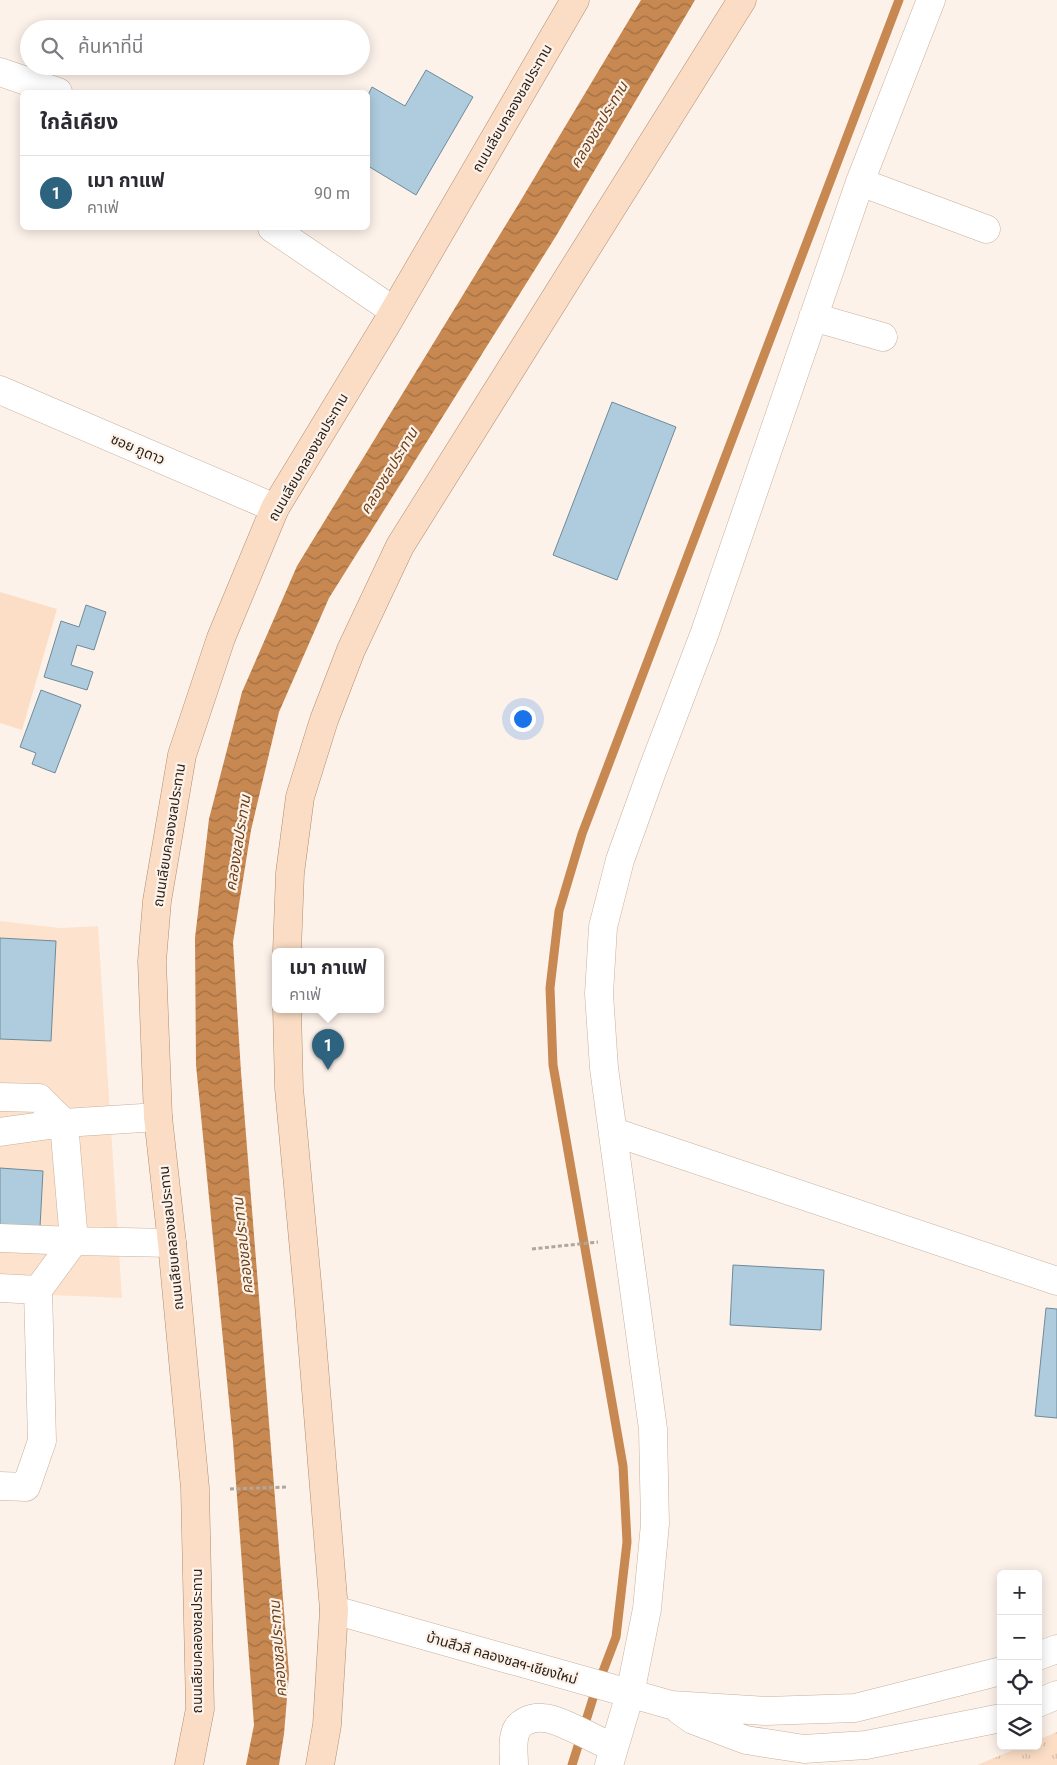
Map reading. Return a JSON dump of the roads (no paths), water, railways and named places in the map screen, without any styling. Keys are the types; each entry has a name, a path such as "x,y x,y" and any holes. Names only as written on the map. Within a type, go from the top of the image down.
{"main road":[{"name":"ถนนเลียบคลองชลประทาน","path":"189,1765 200,1709 195,1488 158,1118 152,961 157,901 182,755 221,638 275,508 394,311 576,0"},
{"path":"287,948 290,873 300,797 324,720 351,650 400,546 742,0"},
{"path":"286,1013 289,1088 334,1610 327,1725 320,1765"}],"street":[{"path":"514,1765 515,1733 523,1722 533,1718 544,1718 602,1751 630,1694 647,1609 655,1524 653,1429 604,1068 598,994 603,927 620,860 704,635 860,182 931,0"},
{"path":"0,72 52,90"},
{"path":"860,182 986,229"},
{"path":"275,230 394,311"},
{"path":"813,316 883,336"},
{"name":"ซอย ภูดาว","path":"0,390 275,508"},
{"path":"0,1097 39,1098 64,1123 74,1241 38,1290 42,1440 26,1487 0,1486"},
{"path":"0,1132 64,1123 158,1118"},
{"path":"614,1132 1057,1281"},
{"path":"0,1238 172,1243"},
{"path":"0,1288 38,1290"},
{"name":"บ้านสีวลี คลองชลฯ-เชียงใหม่","path":"334,1610 671,1706 766,1710 855,1708 997,1671"},
{"path":"1042,1655 1057,1649"},
{"path":"1042,1701 1057,1695"},
{"name":"บ้านสีวลี คลองชลฯ-เชียงใหม่","path":"671,1706 693,1720 746,1740 804,1749 866,1745 997,1719"}],"water":[{"name":"คลองชลประทาน","path":"641,0 695,0 556,236 329,598 279,712 251,830 233,942 241,1072 289,1674 284,1734 279,1765 246,1765 254,1725 233,1442 196,1065 195,938 209,819 242,692 297,566"}],"waterway":[{"path":"572,1765 594,1695 616,1637 627,1542 623,1466 553,1065 550,988 559,911 582,834 899,0"}],"place":[{"name":"เมา กาแฟ","path":"328,1070"}]}
